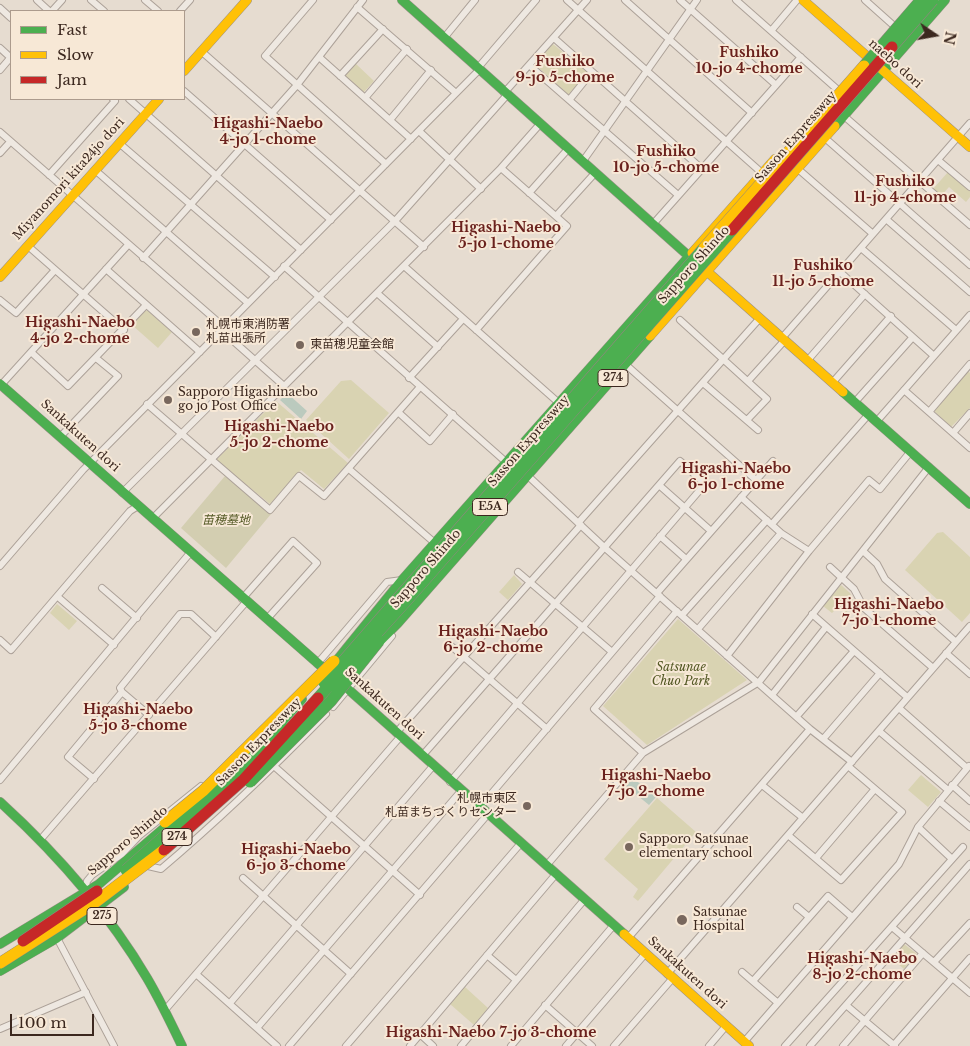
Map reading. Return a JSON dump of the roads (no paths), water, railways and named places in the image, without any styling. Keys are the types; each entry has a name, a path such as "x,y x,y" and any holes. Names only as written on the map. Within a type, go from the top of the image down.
{"main road":[{"path":"185,70 247,0"},
{"path":"402,0 478,70 654,222 707,272 970,504"},
{"name":"naebo dori","path":"803,0 970,147"},
{"name":"Sapporo Shindo","path":"0,944 85,894 118,868 261,744 327,672 402,580 560,404 688,255 838,90 915,0"},
{"name":"Sasson Expressway","path":"0,954 93,895 169,834 244,766 407,600 921,0"},
{"name":"Sasson Expressway","path":"0,963 66,924 217,805 334,683 933,0"},
{"name":"Sapporo Shindo","path":"0,972 57,938 97,909 148,866 398,623 407,600 526,475 798,169 945,0"},
{"name":"Miyanomori kita24jo dori","path":"0,277 158,100"},
{"name":"Sankakuten dori","path":"0,384 190,553 349,690 746,1044"},
{"path":"118,868 135,846 204,791 407,600"},
{"path":"163,851 177,846 270,764 331,701 366,660 407,600"},
{"name":"275","path":"0,802 41,839 142,969 182,1046"}],"street":[{"path":"37,0 50,10"},
{"path":"52,10 62,0"},
{"path":"91,0 103,10"},
{"path":"145,0 157,10"},
{"path":"181,10 190,0"},
{"path":"313,0 266,56 386,164"},
{"path":"143,258 297,85 363,0"},
{"path":"0,566 89,463 456,93 478,70 536,0"},
{"path":"567,0 762,173"},
{"path":"122,493 395,221 450,161 587,0"},
{"path":"625,0 752,113"},
{"path":"680,0 776,85"},
{"path":"583,162 697,0"},
{"path":"736,0 838,90"},
{"path":"771,31 797,0"},
{"path":"866,0 893,25"},
{"path":"444,38 472,1"},
{"path":"357,6 456,93"},
{"path":"0,8 10,17"},
{"path":"340,76 383,29"},
{"path":"554,38 591,73 702,169"},
{"path":"0,48 10,57"},
{"path":"365,98 406,49"},
{"path":"201,51 424,247"},
{"path":"319,57 411,139"},
{"path":"654,222 801,57"},
{"path":"0,70 10,59"},
{"path":"530,65 678,196"},
{"path":"390,120 431,70"},
{"path":"570,99 591,73"},
{"path":"185,92 331,220"},
{"path":"49,175 115,100"},
{"path":"129,100 301,250"},
{"path":"844,116 970,225"},
{"path":"748,381 970,123"},
{"path":"152,519 481,189 540,124"},
{"path":"418,131 481,189"},
{"path":"0,132 284,386"},
{"path":"825,138 970,265"},
{"path":"0,153 10,142"},
{"path":"119,143 275,277"},
{"path":"529,193 568,149"},
{"path":"938,160 970,187"},
{"path":"476,330 567,226 501,168"},
{"path":"798,169 873,234"},
{"path":"95,170 248,303"},
{"path":"556,216 595,173"},
{"path":"886,219 970,292"},
{"path":"0,384 128,245"},
{"path":"28,246 124,330"},
{"path":"861,248 956,330"},
{"path":"284,266 506,462"},
{"path":"404,266 560,404"},
{"path":"106,269 200,352"},
{"path":"0,300 16,313 55,270"},
{"path":"840,272 934,356"},
{"path":"377,293 438,347"},
{"path":"808,360 865,294"},
{"path":"31,352 68,386 146,305"},
{"path":"643,753 594,709 680,613 873,418 904,390 970,314"},
{"path":"833,382 890,316"},
{"path":"164,1010 331,817 463,657 760,318"},
{"path":"409,378 463,319"},
{"path":"680,320 767,399 747,420"},
{"path":"854,402 912,338"},
{"path":"60,437 118,376 96,358"},
{"path":"625,364 756,480"},
{"path":"929,412 970,364"},
{"path":"703,383 758,430"},
{"path":"147,404 270,510 299,476 324,496 420,387"},
{"path":"904,390 970,448"},
{"path":"398,412 430,441 453,414"},
{"path":"953,433 970,413"},
{"path":"728,656 809,551 869,480 880,489 911,451"},
{"path":"422,756 680,461 705,484 450,782"},
{"path":"289,1046 420,895 547,729 612,652 686,559 773,461"},
{"path":"546,866 643,753 759,682 929,467"},
{"path":"348,469 436,544"},
{"path":"526,475 604,547 810,729 824,738 874,790 902,812 841,880 788,835"},
{"path":"659,485 711,532"},
{"path":"741,498 781,533 809,551"},
{"path":"0,640 11,650 130,511 138,506"},
{"path":"698,629 781,533"},
{"path":"660,536 686,559"},
{"path":"41,839 216,637 293,541 317,563 266,619"},
{"path":"862,551 877,564 884,579 956,642"},
{"path":"0,780 190,553"},
{"path":"830,567 854,589 864,608 933,668"},
{"path":"518,572 612,652"},
{"path":"317,664 387,582 402,580"},
{"path":"102,588 137,618"},
{"path":"58,597 114,644"},
{"path":"148,866 161,869 275,767 349,690 407,600"},
{"path":"149,715 122,692 120,688 180,614 191,614 216,637"},
{"path":"812,614 907,698"},
{"path":"614,1046 788,835 970,626"},
{"path":"772,695 826,627"},
{"path":"450,646 547,729"},
{"path":"797,716 854,651"},
{"path":"946,653 970,674"},
{"path":"824,738 880,673"},
{"path":"94,779 68,757 122,692"},
{"path":"746,1044 778,1003 899,864 918,828 969,767 899,708"},
{"path":"85,894 87,881 92,875 122,854 139,836 202,785 257,730 264,726 282,722"},
{"path":"628,938 810,729"},
{"path":"879,731 950,788 970,801"},
{"path":"230,1003 433,766"},
{"path":"275,767 420,895"},
{"path":"762,785 803,818"},
{"path":"816,858 874,790"},
{"path":"257,1028 461,791"},
{"path":"939,801 970,828"},
{"path":"918,828 952,859"},
{"path":"346,1046 521,843"},
{"path":"785,1046 888,928 892,927 963,847"},
{"path":"810,1046 970,864"},
{"path":"410,1046 556,874"},
{"path":"243,878 351,974"},
{"path":"753,981 828,896 852,917"},
{"path":"461,1046 584,900"},
{"path":"797,907 809,917"},
{"path":"934,962 970,923"},
{"path":"510,1046 613,926"},
{"path":"892,927 970,993"},
{"path":"57,938 114,1046"},
{"path":"843,1046 923,953"},
{"path":"566,1046 645,954"},
{"path":"487,955 516,980"},
{"path":"846,1005 894,1046 970,958"},
{"path":"742,972 778,1003"},
{"path":"196,974 278,1046"},
{"path":"0,1029 86,992"},
{"path":"545,1005 592,1046"},
{"path":"709,1046 726,1026"},
{"path":"420,1034 434,1046"}],"place":[{"name":"札幌市東消防署 札苗出張所","path":"196,332"},
{"name":"東苗穂児童会館","path":"300,345"},
{"name":"Sapporo Higashinaebo go jo Post Office","path":"168,400"},
{"name":"札幌市東区 札苗まちづくりセンター","path":"527,806"},
{"name":"Sapporo Satsunae elementary school","path":"629,847"},
{"name":"Satsunae Hospital","path":"682,920"}],"district":[{"name":"Fushiko 10-jo 4-chome","path":"749,62"},
{"name":"Fushiko 9-jo 5-chome","path":"565,70"},
{"name":"Higashi-Naebo 4-jo 1-chome","path":"268,132"},
{"name":"Fushiko 10-jo 5-chome","path":"666,160"},
{"name":"Fushiko 11-jo 4-chome","path":"905,190"},
{"name":"Higashi-Naebo 5-jo 1-chome","path":"506,236"},
{"name":"Fushiko 11-jo 5-chome","path":"823,274"},
{"name":"Higashi-Naebo 4-jo 2-chome","path":"80,332"},
{"name":"Higashi-Naebo 5-jo 2-chome","path":"279,436"},
{"name":"Higashi-Naebo 6-jo 1-chome","path":"736,478"},
{"name":"Higashi-Naebo 7-jo 1-chome","path":"889,614"},
{"name":"Higashi-Naebo 6-jo 2-chome","path":"493,640"},
{"name":"Higashi-Naebo 5-jo 3-chome","path":"138,718"},
{"name":"Higashi-Naebo 7-jo 2-chome","path":"656,784"},
{"name":"Higashi-Naebo 6-jo 3-chome","path":"296,858"},
{"name":"Higashi-Naebo 8-jo 2-chome","path":"862,968"},
{"name":"Higashi-Naebo 7-jo 3-chome","path":"491,1033"}],"park label":[{"name":"苗穂墓地","path":"226,521"},
{"name":"Satsunae Chuo Park","path":"681,675"}]}
